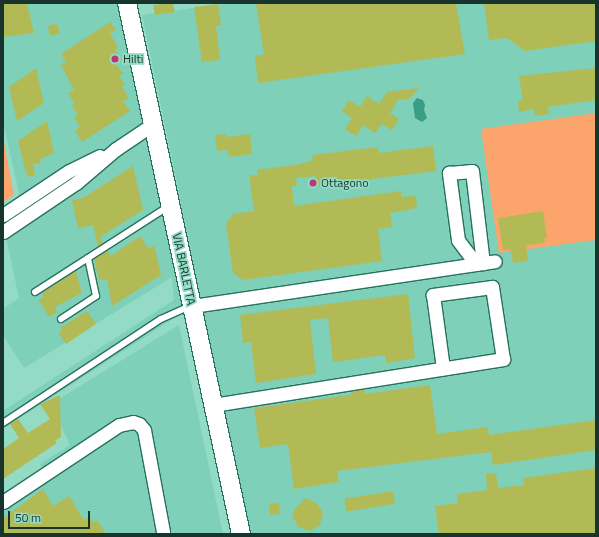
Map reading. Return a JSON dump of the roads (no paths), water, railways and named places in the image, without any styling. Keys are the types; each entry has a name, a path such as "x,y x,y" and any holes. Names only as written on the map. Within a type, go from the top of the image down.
{"main road":[{"name":"VIA BARLETTA","path":"127,3 241,534"}],"street":[{"path":"3,232 76,183 116,149 153,124"},
{"path":"3,215 69,171 116,149"},
{"path":"472,171 485,263 458,240 449,173 472,171"},
{"path":"192,306 485,263"},
{"path":"213,405 503,359 492,287 433,295 443,368"},
{"path":"3,502 119,425 133,422 139,424 144,430 163,532"}],"lane":[{"path":"35,292 170,205"},
{"path":"61,319 96,296 88,258"},
{"path":"3,422 161,319 192,306"}],"place":[{"name":"Hilti","path":"115,59"},
{"name":"Ottagono","path":"313,183"}]}
